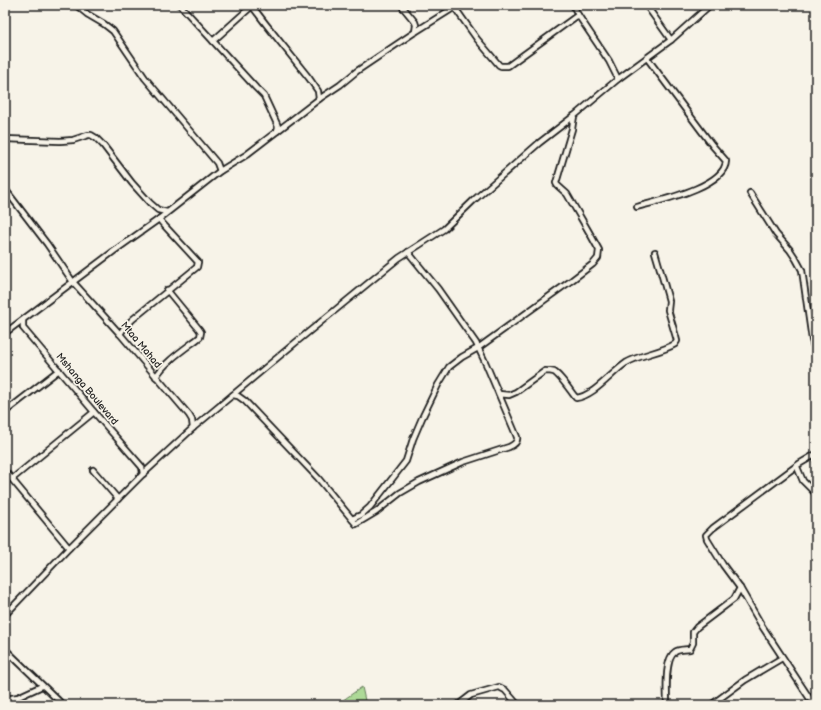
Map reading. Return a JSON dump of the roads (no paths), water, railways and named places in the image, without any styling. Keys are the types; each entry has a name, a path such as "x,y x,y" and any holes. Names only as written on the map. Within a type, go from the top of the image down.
{"street":[{"path":"76,5 113,31 145,78 218,166 220,171"},
{"path":"180,5 264,96 278,124 283,127"},
{"path":"213,41 253,5 265,23 309,78 318,91 319,99"},
{"path":"400,5 415,22 426,26"},
{"path":"572,5 609,61 618,79"},
{"path":"646,5 670,40"},
{"path":"5,615 143,474 201,421 399,258 444,229 474,200 539,143 618,79 670,40 710,5"},
{"path":"5,333 159,219 220,171 246,155 357,71 455,6 477,39 499,65 505,67 578,15"},
{"path":"415,22 415,32"},
{"path":"637,207 676,197 696,189 718,176 724,169 726,163 726,161 647,58"},
{"path":"614,72 624,75"},
{"path":"352,519 361,515 370,507 406,461 422,418 449,367 462,357 478,348 572,280 593,264 598,258 598,250 589,232 567,194 556,183 572,129 574,116"},
{"path":"277,131 278,124"},
{"path":"5,139 60,141 73,140 91,135 103,145 132,183 150,203 158,210 167,212"},
{"path":"218,166 226,168"},
{"name":"Mtaa Mahad","path":"5,189 74,282 192,420 194,428"},
{"path":"750,193 776,234 793,254 802,270 812,340 816,354"},
{"path":"120,334 133,319 197,267 198,262 159,219 158,210"},
{"path":"234,395 245,401 318,478 356,524 376,512 400,493 425,479 463,462 509,447 515,443 517,441 517,437 500,394 471,335 438,289 408,252"},
{"path":"500,394 509,395 516,392 545,371 549,371 557,375 576,398 581,398 605,382 612,374 631,360 675,344 677,341 668,310 668,301 655,252"},
{"path":"156,377 166,364 200,337 201,332 167,290"},
{"path":"15,326 23,328 22,320"},
{"name":"Mshanga Boulevard","path":"23,328 142,467"},
{"path":"472,351 481,354"},
{"path":"5,412 59,370"},
{"path":"503,404 509,395"},
{"path":"12,479 94,412"},
{"path":"192,420 201,421"},
{"path":"814,705 782,658 740,588 723,565 706,535 713,528 816,454"},
{"path":"143,474 142,467 152,467"},
{"path":"796,467 803,481 816,494"},
{"path":"93,470 118,499"},
{"path":"5,471 69,548"},
{"path":"668,705 667,684 670,657 676,651 690,649 693,643 693,632 697,627 734,599 740,588"},
{"path":"5,649 63,705"},
{"path":"711,705 745,680 782,658"},
{"path":"5,699 18,697 42,686"},
{"path":"458,705 471,695 499,687 505,690 518,705"}]}
